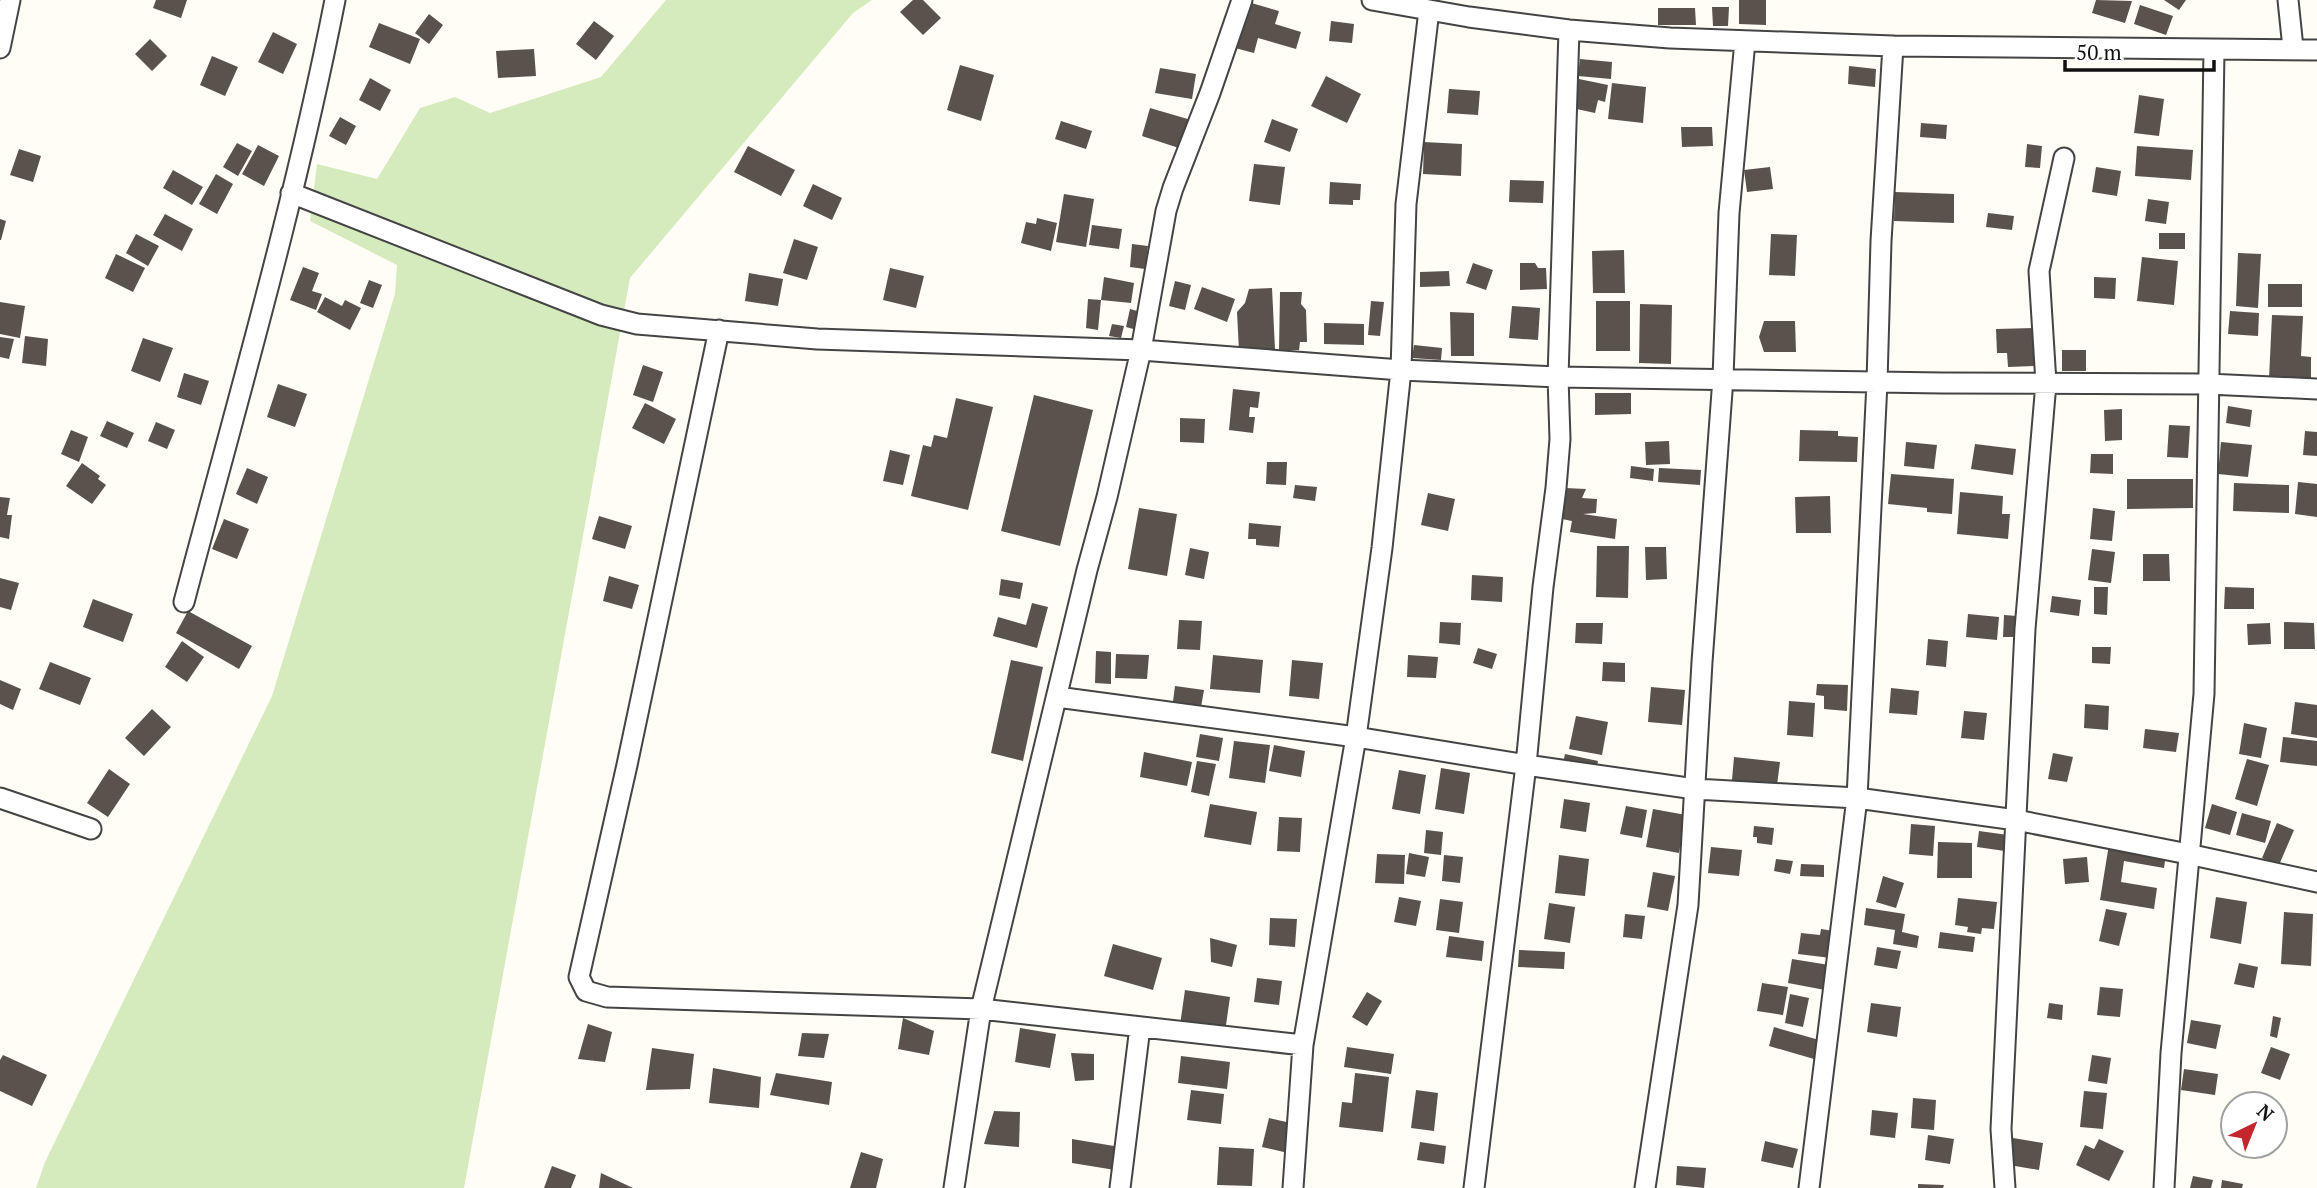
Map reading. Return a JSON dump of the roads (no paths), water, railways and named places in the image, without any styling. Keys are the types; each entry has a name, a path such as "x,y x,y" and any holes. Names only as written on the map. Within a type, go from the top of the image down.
{"street":[{"path":"0,48 10,0"},
{"path":"184,602 291,193 325,54 335,0"},
{"path":"954,1188 981,1009 1141,350 1166,211 1242,0"},
{"path":"1372,0 1569,30 1670,38 1893,46 2317,50"},
{"path":"2288,0 2293,48"},
{"path":"1293,1188 1303,1045 1356,737 1382,548 1401,370 1406,204 1429,10"},
{"path":"1474,1188 1526,765 1543,587 1556,488 1560,439 1558,377 1569,30"},
{"path":"1646,1188 1688,905 1702,662 1723,378 1729,214 1745,41"},
{"path":"1809,1188 1857,797 1877,382 1881,240 1893,46"},
{"path":"2164,1188 2171,1053 2204,694 2214,50"},
{"path":"2004,1188 2001,1129 2025,629 2046,383 2039,271 2064,158"},
{"path":"291,193 601,315 637,324 831,339 1141,350 1401,370 1558,377 2208,384 2317,389"},
{"path":"719,330 579,977 581,985 586,991 607,997 981,1009 1303,1045"},
{"path":"1057,697 1356,737 1695,789 1857,797 2017,820 2317,882"},
{"path":"0,798 91,829"},
{"path":"1120,1188 1140,1027"}]}
